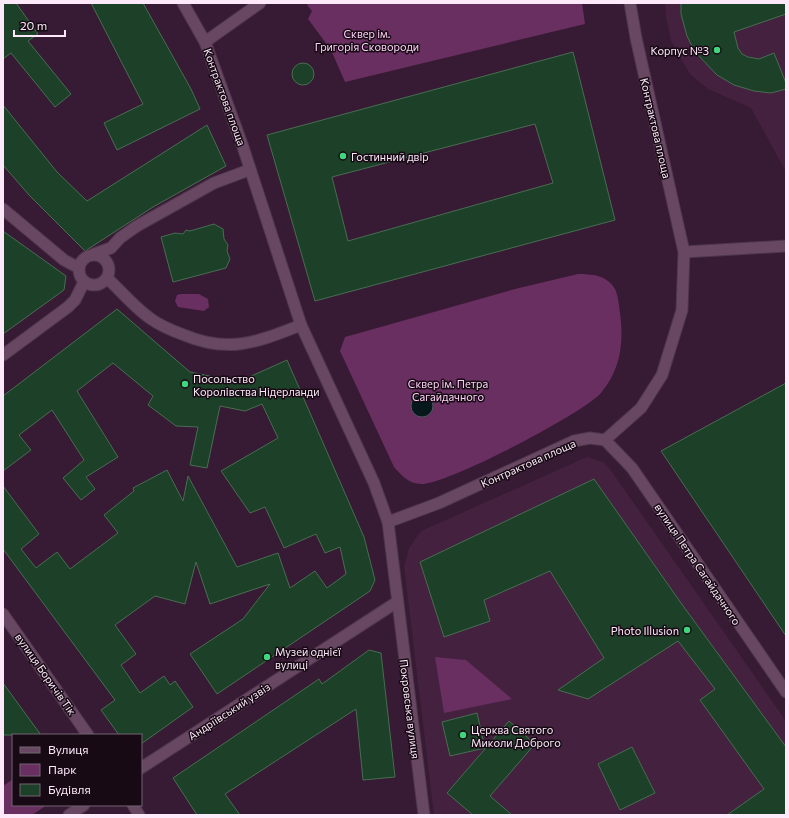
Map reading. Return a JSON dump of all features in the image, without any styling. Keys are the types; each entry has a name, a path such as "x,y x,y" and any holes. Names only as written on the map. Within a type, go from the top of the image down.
{"street":[{"path":"182,3 205,42"},
{"name":"Контрактова площа","path":"260,3 205,42 250,170 301,325 374,483 388,522 397,602"},
{"name":"Контрактова площа","path":"388,522 439,504 574,441 590,438 605,440 641,408 662,375 682,310 684,252 636,38 630,3"},
{"path":"111,248 107,278 98,284 91,285 84,282 79,274 79,268 83,259 111,248 138,226 214,183 250,170"},
{"path":"3,209 64,260 79,268"},
{"path":"684,252 786,246"},
{"path":"94,254 101,256 108,264"},
{"path":"107,278 151,319 170,330 218,345 238,345 254,342 301,325"},
{"path":"3,355 68,307 75,300 84,282"},
{"name":"вулиця Петра Сагайдачного","path":"605,440 632,468 786,692"},
{"name":"Андріївський узвіз","path":"142,767 397,602"},
{"name":"Покровська вулиця","path":"397,602 424,815"},
{"name":"вулиця Боричів Тік","path":"3,614 87,734"},
{"path":"70,815 83,806"},
{"path":"134,806 139,815"}],"shaded area":[{"path":"665,3 786,3 786,172 751,108 708,89 690,74 671,40 666,17"},
{"path":"422,395 430,398 433,406 430,414 422,417 414,414 411,406 414,398"},
{"path":"587,457 603,462 610,469 786,721 786,815 434,815 404,567 409,548 421,531"}],"green space":[{"name":"Сквер ім. Григорія Сковороди","path":"310,3 582,3 585,24 345,82 331,50 308,19 312,11 307,5"},
{"name":"Сквер ім. Петра Сагайдачного","path":"578,274 588,274 603,278 612,284 617,294 622,334 620,355 608,384 601,393 589,403 543,431 457,473 435,481 421,484 409,481 402,476 394,467 340,351 345,337 515,289"},
{"path":"199,294 208,299 209,307 204,311 178,307 175,301 177,295"},
{"path":"435,657 466,660 512,699 444,713"},
{"path":"12,780 12,806 46,806 32,815 3,815 3,786"}],"building":[{"path":"3,3 16,3 38,34 28,41 71,94 55,107 11,53 3,59"},
{"path":"91,3 143,3 191,89 200,109 117,150 104,123 143,104"},
{"name":"Корпус №3","path":"681,3 786,3 786,14 734,32 738,48 742,54 759,59 774,53 786,83 786,89 771,93 754,91 734,85 717,75 695,52 687,36 681,14"},
{"name":"Гостинний двір","path":"573,52 615,220 315,301 267,135","holes":["535,124 553,183 348,241 332,177"]},
{"path":"303,63 311,66 314,74 311,82 303,85 295,82 292,74 295,66"},
{"path":"3,105 57,172 87,201 207,125 226,166 153,207 85,251 29,195 3,165"},
{"path":"214,224 223,229 224,239 228,245 227,251 230,259 226,268 173,282 161,237 175,233 183,234 186,230 190,231"},
{"path":"3,231 66,276 64,290 3,334"},
{"path":"117,309 190,372 238,382 287,360 364,537 375,580 370,591 217,694 190,654 243,619 270,584 210,604 196,562 185,604 155,596 115,625 136,654 121,665 140,693 164,676 170,685 175,681 193,707 142,743 142,734 118,734 101,710 115,700 3,549 3,486 39,534 21,549 36,568 57,552 70,569 118,533 104,515 134,491 133,488 167,470 183,501 188,476 237,567 278,553 290,588 315,571 327,588 346,574 340,547 325,553 316,534 284,548 265,507 250,513 221,471 278,438 262,404 245,411 220,406 207,468 190,465 198,427 176,426 148,405 153,396 113,363 77,391 118,457 86,477 95,489 81,500 63,478 84,460 52,410 19,435 31,450 3,471 3,396"},
{"path":"786,383 786,636 661,451"},
{"path":"594,479 681,603 786,747 786,815 727,815 764,789 700,700 715,689 678,641 588,699 558,690 604,658 550,571 484,600 490,621 444,637 420,562"},
{"path":"369,650 381,653 395,777 363,780 356,709 225,794 240,815 197,815 173,778 319,679 322,684"},
{"path":"3,683 40,734 3,735"},
{"name":"Церква Святого Миколи Доброго","path":"477,713 485,748 450,756 442,722"},
{"path":"509,721 535,744 490,796 512,815 473,815 447,793"},
{"path":"632,747 655,793 620,810 598,764"}],"place":[{"name":"Корпус №3","path":"717,50"},
{"name":"Гостинний двір","path":"343,156"},
{"name":"Посольство Королівства Нідерланди","path":"185,384"},
{"name":"Photo Illusion","path":"687,630"},
{"name":"Музей однієї вулиці","path":"267,657"},
{"name":"Церква Святого Миколи Доброго","path":"463,735"}]}
